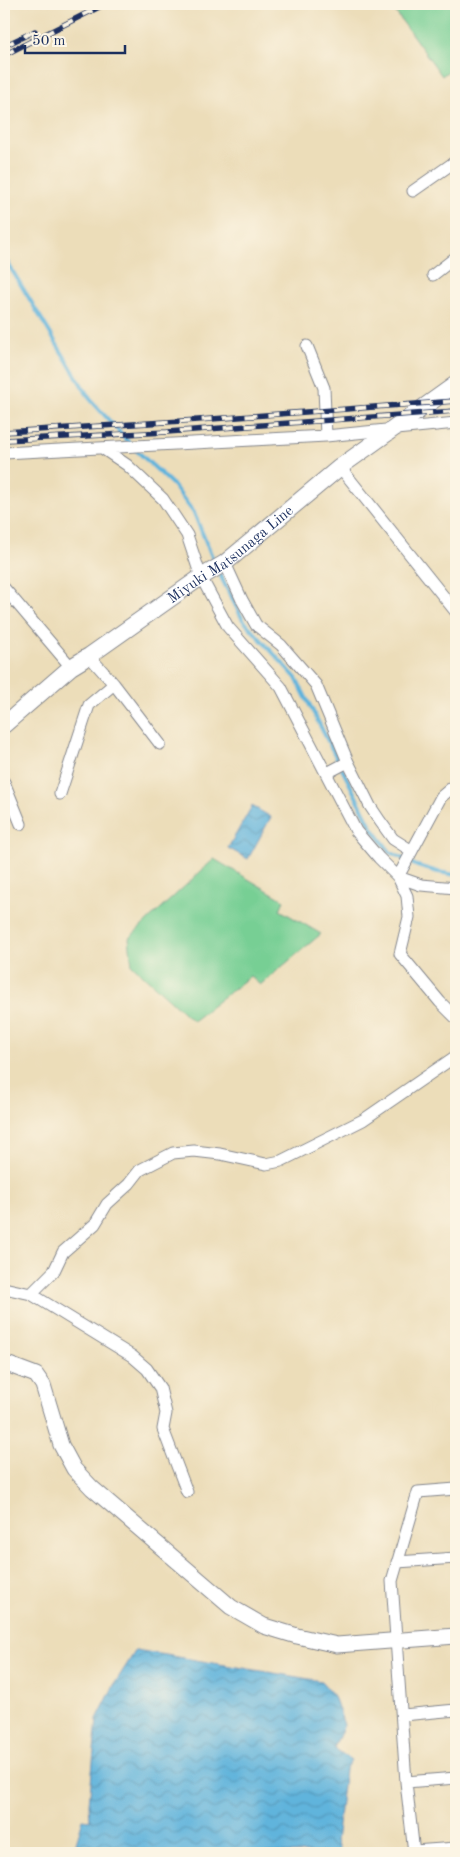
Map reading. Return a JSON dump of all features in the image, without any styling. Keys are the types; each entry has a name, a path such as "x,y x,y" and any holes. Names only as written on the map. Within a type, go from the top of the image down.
{"main road":[{"name":"Miyuki Matsunaga Line","path":"4,725 71,667 214,569 340,467 456,384"}],"street":[{"path":"412,191 456,161"},
{"path":"433,275 456,256"},
{"path":"308,346 324,388 326,436"},
{"path":"4,453 326,436 456,422"},
{"path":"102,448 127,465 163,499 187,535 214,569 232,579 256,625 281,646 316,685 348,762 370,806 393,839 412,851"},
{"path":"340,467 456,612"},
{"path":"214,569 228,627 281,687 356,831 398,877 407,896 409,917 400,954 440,1002 456,1018"},
{"path":"4,588 71,667"},
{"path":"89,656 114,684 160,744"},
{"path":"60,794 89,705 114,684"},
{"path":"327,774 348,762"},
{"path":"4,782 21,824"},
{"path":"398,877 441,797 456,784"},
{"path":"398,877 421,885 456,888"},
{"path":"31,1294 54,1271 63,1252 95,1224 108,1204 129,1184 140,1170 173,1153 194,1151 220,1154 266,1164 281,1161 363,1120 456,1056"},
{"path":"4,1288 31,1294 132,1356 147,1369 160,1388 166,1413 163,1429 187,1492"},
{"path":"4,1363 36,1375 43,1385 62,1445 74,1469 99,1494 231,1607 264,1626 337,1645 456,1636"},
{"path":"456,1488 418,1492 392,1581 403,1715 406,1782 414,1852 456,1848"},
{"path":"397,1562 456,1558"},
{"path":"403,1715 456,1710"},
{"path":"406,1782 456,1778"}],"green space":[{"path":"402,4 456,4 456,65 442,76 394,10"},
{"path":"214,859 284,900 280,910 321,934 260,985 250,976 193,1021 132,965 129,938"}],"water":[{"path":"252,806 271,817 248,859 228,848"},
{"path":"136,1650 321,1681 334,1696 344,1725 334,1748 351,1760 345,1769 336,1841 340,1853 73,1853 83,1819 90,1820 89,1804 97,1719 115,1683"}],"waterway":[{"path":"4,257 90,399 130,444"},
{"path":"135,449 173,485 194,513 215,564"},
{"path":"218,571 243,620 296,678 372,828 390,852 417,866 456,875"}],"railway":[{"path":"4,55 105,4"},
{"path":"4,46 35,31"},
{"path":"4,432 456,401"},
{"path":"4,440 167,432 456,411"}]}
